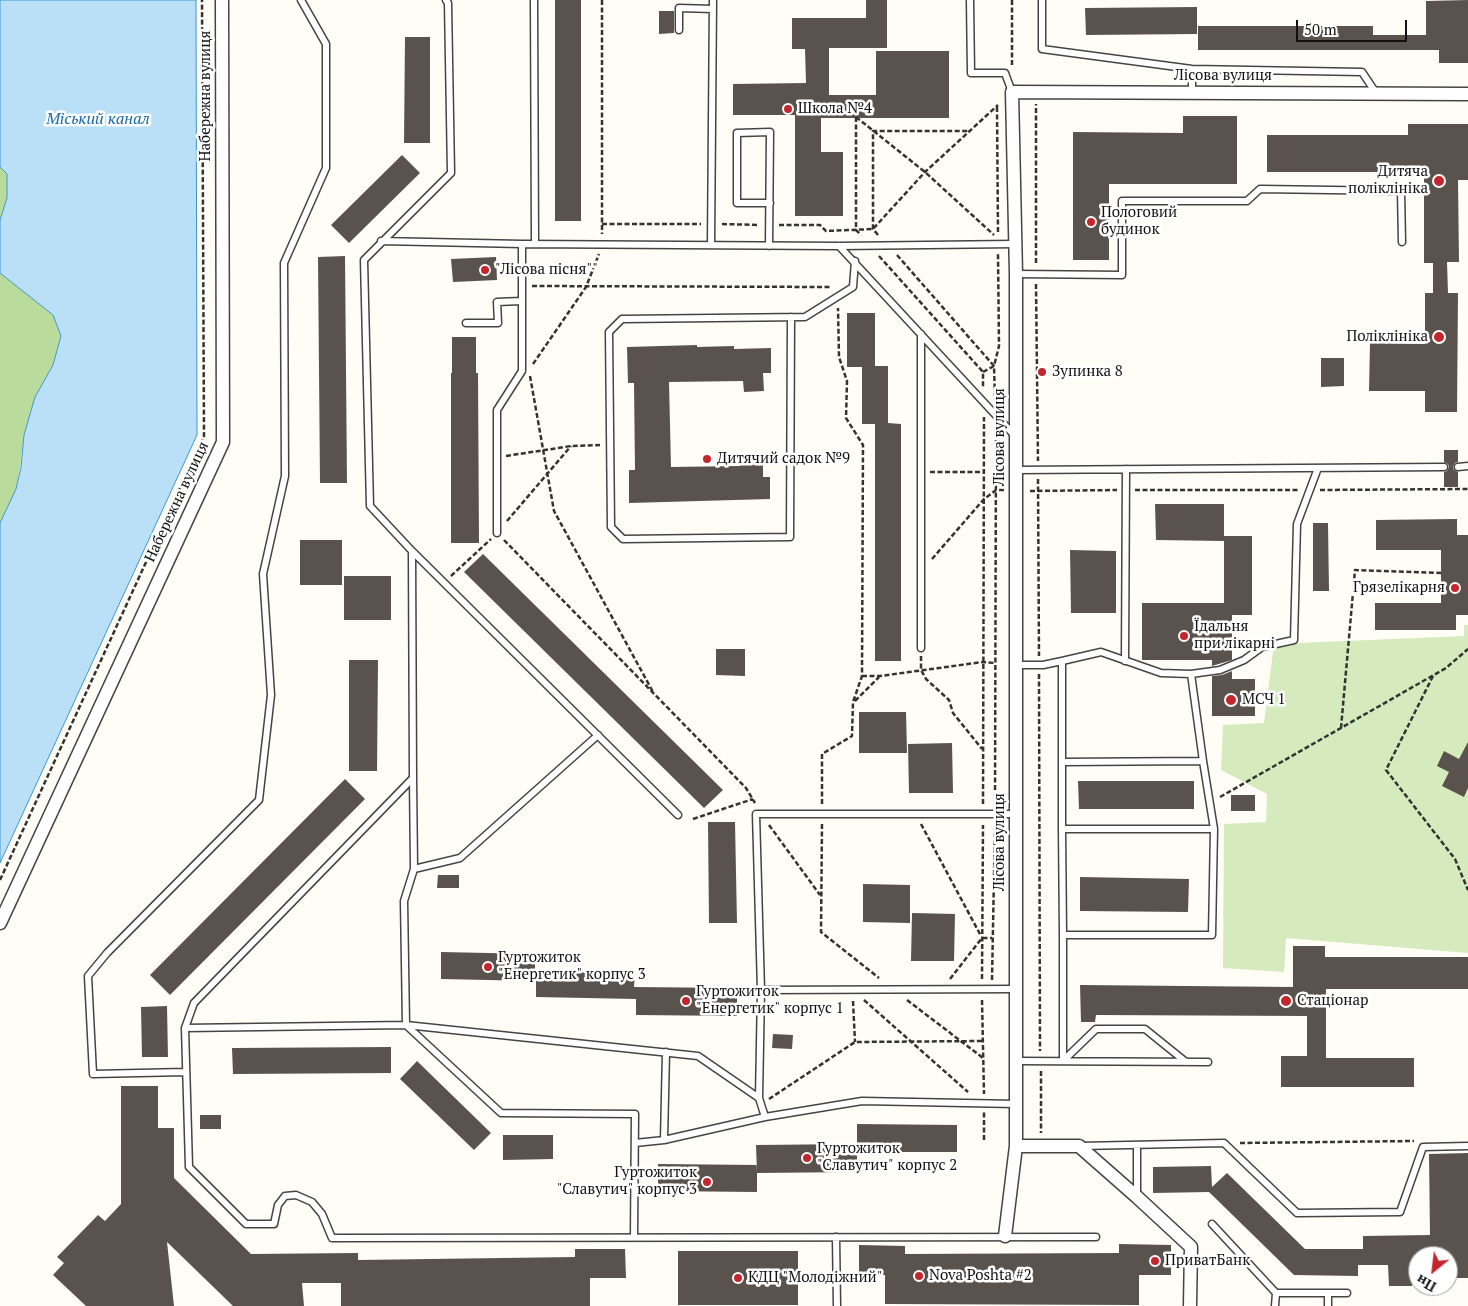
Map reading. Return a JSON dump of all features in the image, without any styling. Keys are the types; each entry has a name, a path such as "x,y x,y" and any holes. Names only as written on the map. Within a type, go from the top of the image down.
{"street":[{"name":"Набережна вулиця","path":"0,923 223,442 222,0"},
{"name":"Лісова вулиця","path":"1005,1236 1016,1146 1016,274 1012,92 1468,94"},
{"path":"1016,1146 1079,1146 1137,1197 1191,1247 1190,1306"}],"lane":[{"path":"185,1072 94,1074 88,976 107,953 259,800 271,695 263,574 286,476 284,263 326,168 326,44 301,0"},
{"path":"446,0 448,3 451,173 364,260 370,506 412,551 678,816"},
{"path":"534,0 535,244"},
{"path":"711,245 713,0"},
{"path":"970,0 971,73 1004,73 1012,92"},
{"path":"1042,0 1042,49 1192,69 1362,72 1376,93"},
{"path":"678,30 679,8 713,8"},
{"path":"1192,69 1192,92"},
{"path":"770,203 736,203 736,133 770,132 770,203 770,246"},
{"path":"1016,274 1122,275 1122,201 1247,201 1260,189 1401,191 1402,242"},
{"path":"381,241 770,246 1015,244"},
{"path":"497,533 498,410 522,371 522,244"},
{"path":"839,246 855,261 1016,437"},
{"path":"790,317 790,537 624,539 612,527 610,332 622,319 805,316 853,287 855,261"},
{"path":"466,323 498,323 498,302 521,301"},
{"path":"921,334 921,648"},
{"path":"1458,467 1468,466"},
{"path":"1016,470 1444,467"},
{"path":"1016,665 1039,665 1101,652 1161,673 1191,674 1220,670 1244,660 1262,647 1294,640 1297,524 1318,468"},
{"path":"1126,469 1126,661"},
{"path":"412,551 414,868 404,901 406,1025 501,1113 635,1114 634,1236"},
{"path":"1062,661 1064,1061"},
{"path":"1063,935 1212,935 1214,829 1191,674"},
{"path":"414,868 460,858 598,735"},
{"path":"1062,762 1203,761"},
{"path":"413,778 194,1003 185,1028 189,1167 246,1224 274,1224 278,1205 285,1196 296,1195 312,1202 322,1214 332,1238 634,1236 1096,1237"},
{"path":"766,1117 760,1101 761,990 756,814 1017,814"},
{"path":"1062,829 1214,829"},
{"path":"761,990 1016,990"},
{"path":"185,1028 406,1025 698,1056 760,1101"},
{"path":"1064,1061 1096,1029 1145,1029 1186,1062"},
{"path":"664,1140 666,1052"},
{"path":"1016,1061 1208,1062"},
{"path":"635,1143 664,1140 766,1117 862,1101 1016,1104"},
{"path":"1079,1146 1224,1143 1297,1213 1400,1212 1423,1146 1468,1146"},
{"path":"1137,1145 1137,1197"},
{"path":"1212,1224 1276,1293 1276,1306"},
{"path":"836,1237 837,1306"},
{"path":"1276,1293 1347,1292"},
{"path":"1328,1293 1328,1306"}],"path":[{"name":"Набережна вулиця","path":"0,880 204,436 202,0"},
{"path":"602,0 602,244 586,287 529,370 554,511 652,692"},
{"path":"602,224 820,225 826,231 873,230 925,172 1012,92 1012,0"},
{"path":"1036,92 1041,1146"},
{"path":"984,1140 982,1103 983,372 856,230 856,117 925,172 992,232 998,244"},
{"path":"873,130 970,131"},
{"path":"873,130 873,230 994,366 996,415 995,814 992,989"},
{"path":"521,286 853,287"},
{"path":"838,296 839,357 847,382 846,418 863,446 862,676 853,702 852,736 822,754 821,932 893,990 983,1058"},
{"path":"497,458 571,446 611,444"},
{"path":"444,582 497,533 571,446"},
{"path":"921,472 984,472"},
{"path":"921,571 984,499 996,490 1468,489"},
{"path":"497,533 746,788 761,814 821,896"},
{"path":"1341,728 1355,570 1441,573"},
{"path":"921,648 921,670 926,678 949,700 953,712 983,750"},
{"path":"1210,803 1446,668 1468,649"},
{"path":"862,676 880,676 983,662 995,663"},
{"path":"1434,675 1386,770 1455,859 1468,890"},
{"path":"853,702 880,676"},
{"path":"693,820 753,800"},
{"path":"915,814 982,938"},
{"path":"982,938 993,938"},
{"path":"941,990 982,938"},
{"path":"853,990 855,1042"},
{"path":"853,990 982,1103"},
{"path":"760,1101 855,1042 983,1041"},
{"path":"1224,1143 1419,1140"}],"green space":[{"path":"0,167 7,174 7,198 0,220"},
{"path":"0,273 53,315 61,336 53,365 35,397 24,435 16,489 0,523"},
{"path":"1464,625 1468,625 1468,953 1286,938 1284,972 1223,968 1224,824 1266,822 1267,794 1221,770 1223,725 1264,723 1274,644 1464,636"}],"water":[{"name":"Міський канал","path":"0,0 196,0 197,435 0,863 0,523 16,489 21,467 24,435 35,397 53,365 61,336 53,315 0,273 0,220 7,198 7,174 0,167"}],"building":[{"path":"555,0 581,0 581,221 555,221"},
{"path":"866,0 887,0 887,48 829,48 829,95 876,95 876,51 949,51 949,118 821,118 821,152 843,152 843,216 795,216 795,115 733,115 733,84 806,83 805,49 792,49 792,18 866,18"},
{"path":"1468,0 1468,63 1439,63 1439,50 1198,50 1198,26 1373,26 1373,35 1426,35 1426,1"},
{"path":"1197,7 1197,34 1086,35 1085,8"},
{"path":"659,11 674,11 674,33 659,34"},
{"path":"405,37 430,37 430,143 404,143"},
{"name":"Пологовий будинок","path":"1183,116 1237,116 1237,184 1109,184 1109,260 1073,260 1073,132 1183,133"},
{"path":"1408,124 1468,124 1468,180 1458,180 1459,262 1447,262 1448,293 1458,293 1457,412 1425,412 1425,391 1369,391 1370,343 1425,344 1425,293 1433,293 1433,263 1424,263 1424,172 1267,172 1267,135 1408,135"},
{"path":"402,155 420,173 349,243 331,225"},
{"path":"345,256 347,483 320,483 318,257"},
{"path":"496,257 497,280 453,282 451,259"},
{"path":"847,313 875,313 875,366 888,366 888,423 901,424 901,661 875,661 875,424 862,424 862,367 847,367"},
{"path":"452,337 476,337 479,543 451,543"},
{"path":"697,345 697,347 734,346 734,349 771,348 771,373 763,373 764,391 744,392 743,381 669,382 671,467 740,466 740,458 763,458 763,477 770,477 770,499 629,503 629,470 635,470 634,383 628,383 627,347"},
{"path":"1321,358 1344,358 1344,386 1321,387"},
{"path":"1444,450 1458,450 1458,462 1453,467 1458,472 1458,487 1444,487 1444,472 1449,467 1444,462"},
{"path":"1155,504 1224,504 1224,536 1252,536 1252,615 1232,615 1232,660 1212,666 1212,660 1142,660 1142,603 1224,603 1224,541 1156,540"},
{"name":"Грязелікарня","path":"1457,519 1457,535 1468,535 1468,615 1456,615 1456,630 1375,630 1375,603 1441,603 1441,550 1376,550 1376,520"},
{"path":"1313,523 1328,523 1329,591 1313,591"},
{"path":"300,540 342,540 342,585 300,585"},
{"path":"1070,550 1116,551 1116,613 1071,613"},
{"path":"483,554 723,790 704,808 464,572"},
{"path":"344,576 391,576 391,620 344,620"},
{"path":"716,649 745,649 745,676 716,675"},
{"path":"349,660 378,660 377,771 349,771"},
{"path":"1232,671 1232,679 1255,679 1255,716 1212,716 1212,676"},
{"path":"859,712 906,712 907,753 859,753"},
{"path":"1468,742 1468,788 1464,797 1442,786 1449,772 1437,766 1444,751 1459,759"},
{"path":"952,743 953,793 909,793 908,744"},
{"path":"345,779 365,799 170,995 150,975"},
{"path":"1078,781 1194,781 1194,809 1079,809"},
{"path":"1231,795 1255,795 1255,811 1231,811"},
{"path":"708,822 735,822 737,923 709,923"},
{"path":"438,875 459,875 459,888 437,888"},
{"path":"1080,877 1189,879 1188,912 1080,911"},
{"path":"863,884 910,885 910,923 863,922"},
{"path":"912,913 955,914 954,961 911,961"},
{"path":"1293,946 1325,946 1325,957 1468,957 1468,989 1326,989 1326,1058 1414,1058 1414,1087 1281,1087 1281,1056 1307,1056 1307,1016 1096,1015 1095,1022 1081,1022 1080,985 1293,987"},
{"name":"Гуртожиток \"Енергетик\" корпус 3","path":"441,952 535,954 535,981 441,979"},
{"path":"536,972 635,973 634,987 737,988 737,1016 636,1015 636,999 536,997"},
{"path":"167,1006 168,1057 142,1057 141,1007"},
{"path":"773,1034 793,1035 792,1049 772,1048"},
{"path":"391,1047 391,1073 233,1074 232,1048"},
{"path":"417,1061 491,1133 474,1150 400,1079"},
{"path":"121,1086 158,1086 158,1128 174,1128 174,1178 251,1254 358,1253 358,1260 575,1257 575,1249 625,1249 626,1278 590,1278 590,1306 341,1306 341,1283 302,1283 304,1306 233,1306 167,1242 174,1306 86,1306 53,1275 64,1263 57,1257 98,1215 105,1221 121,1204"},
{"path":"200,1115 221,1115 221,1129 200,1129"},
{"path":"857,1124 957,1125 957,1152 857,1152"},
{"path":"503,1135 553,1135 553,1159 503,1160"},
{"name":"Гуртожиток \"Славутич\" корпус 2","path":"857,1144 857,1172 757,1173 756,1145"},
{"path":"1468,1153 1468,1278 1458,1278 1458,1246 1408,1246 1408,1286 1389,1286 1388,1265 1358,1265 1358,1276 1294,1275 1209,1192 1153,1193 1153,1167 1211,1166 1212,1187 1227,1173 1305,1249 1363,1249 1363,1236 1430,1235 1429,1154"},
{"name":"Гуртожиток \"Славутич\" корпус 3","path":"658,1164 757,1165 757,1192 658,1191"},
{"path":"1119,1244 1171,1245 1171,1275 1139,1275 1139,1305 885,1304 885,1275 859,1275 859,1245 905,1246 905,1254 1119,1253"},
{"name":"КДЦ \"Молодіжний\"","path":"678,1251 798,1251 798,1305 678,1305"}],"place":[{"name":"Школа №4","path":"788,109"},
{"name":"Дитяча поліклініка","path":"1439,181"},
{"name":"Пологовий будинок","path":"1091,222"},
{"name":"\"Лісова пісня\"\"","path":"485,270"},
{"name":"Поліклініка","path":"1439,337"},
{"name":"Зупинка 8","path":"1042,372"},
{"name":"Дитячий садок №9","path":"707,459"},
{"name":"Грязелікарня","path":"1455,588"},
{"name":"Їдальня при лікарні","path":"1184,636"},
{"name":"МСЧ 1","path":"1231,700"},
{"name":"Гуртожиток \"Енергетик\" корпус 3","path":"488,967"},
{"name":"Гуртожиток \"Енергетик\" корпус 1","path":"686,1001"},
{"name":"Стаціонар","path":"1286,1001"},
{"name":"Гуртожиток \"Славутич\" корпус 2","path":"807,1158"},
{"name":"Гуртожиток \"Славутич\" корпус 3","path":"707,1182"},
{"name":"ПриватБанк","path":"1155,1261"},
{"name":"Nova Poshta #2","path":"919,1276"},
{"name":"КДЦ \"Молодіжний\"","path":"738,1278"}]}
